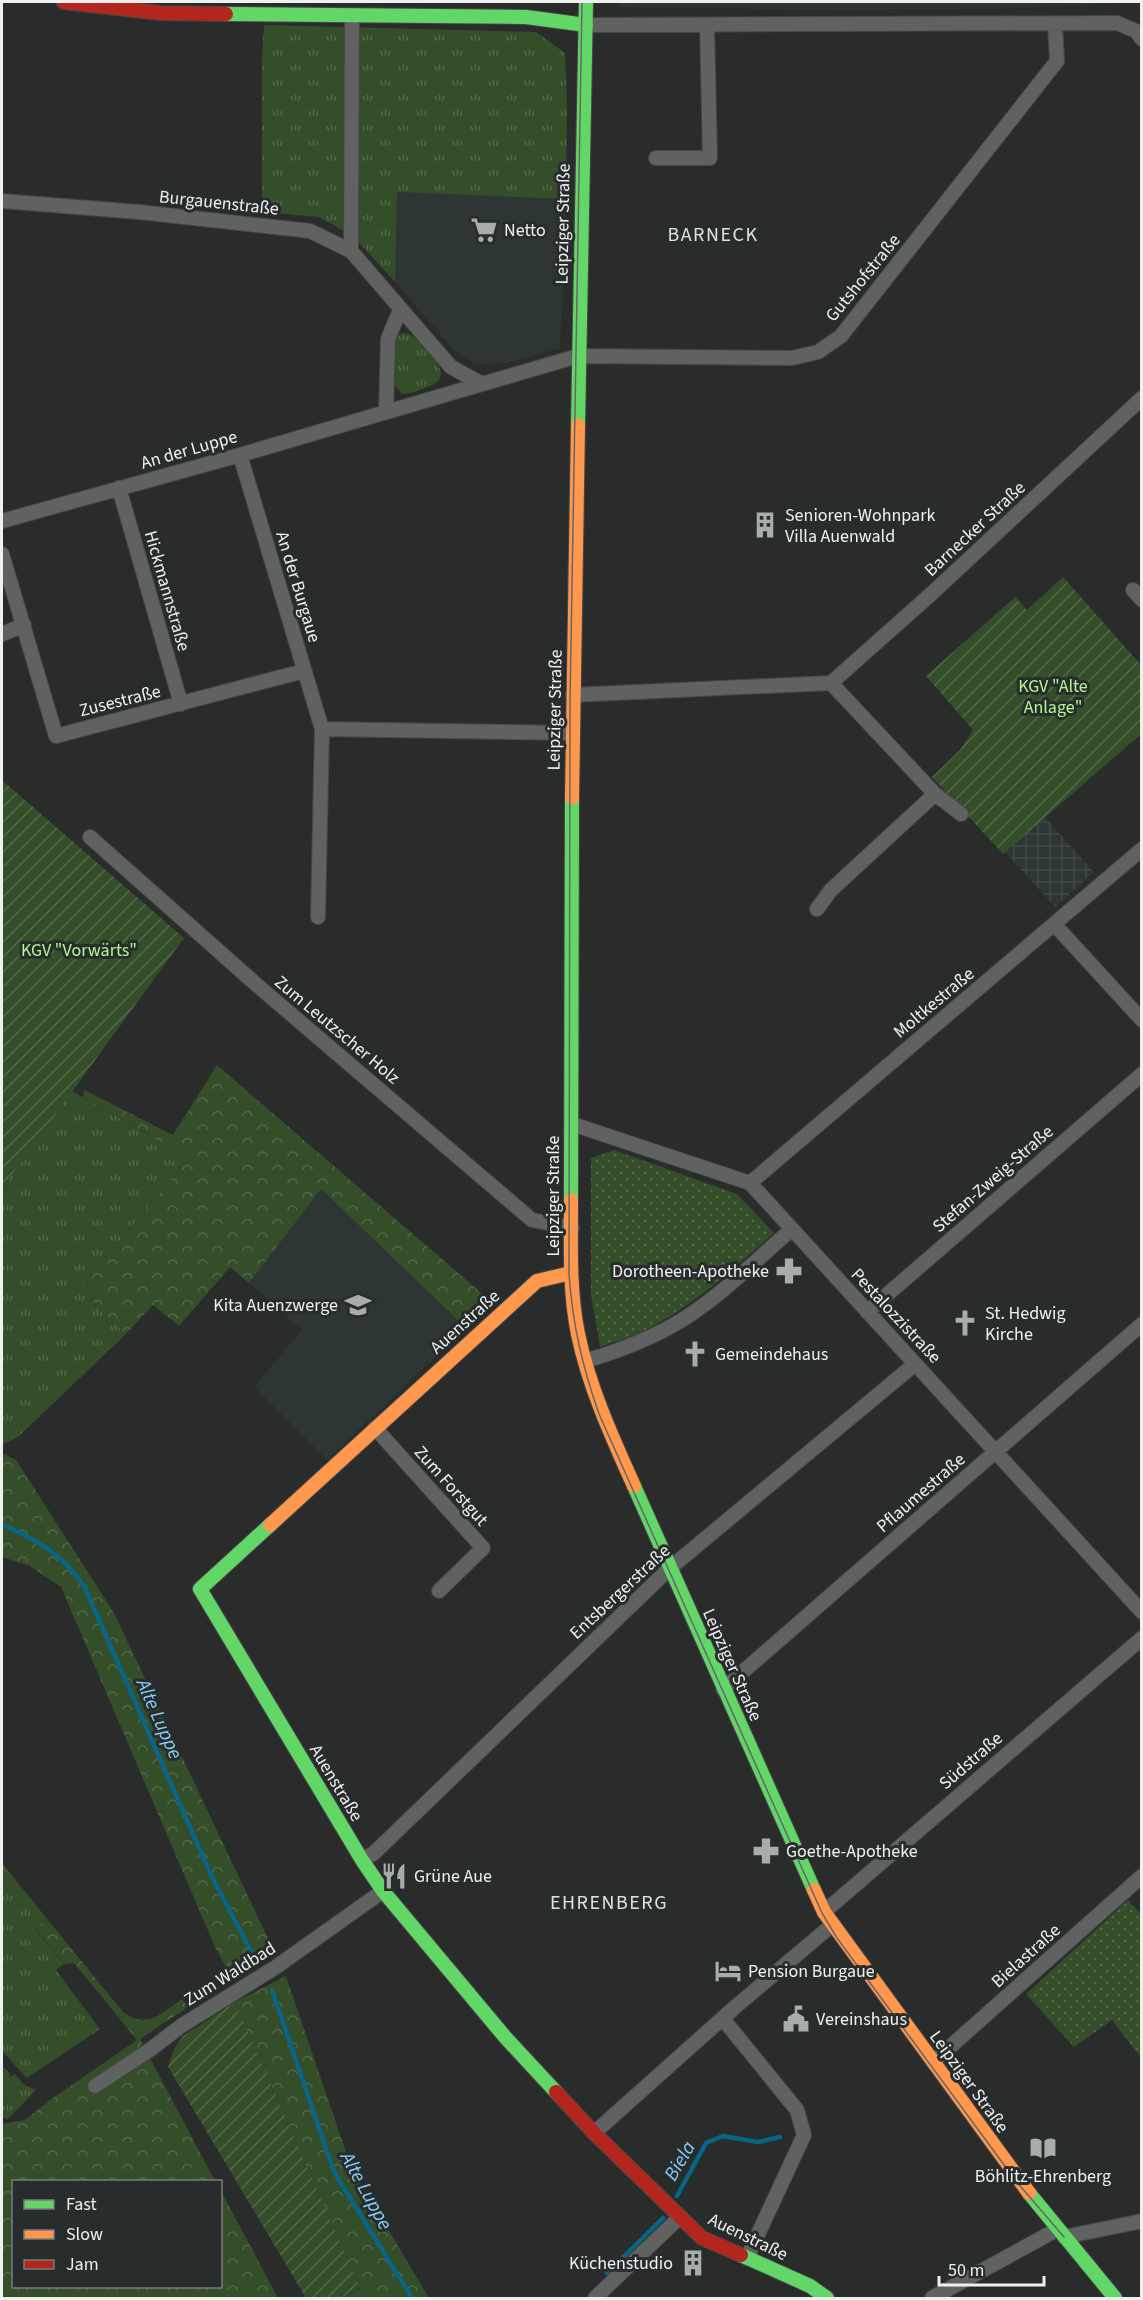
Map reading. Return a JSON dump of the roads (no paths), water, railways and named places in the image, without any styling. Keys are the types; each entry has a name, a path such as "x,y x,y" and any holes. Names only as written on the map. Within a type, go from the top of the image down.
{"street":[{"path":"64,2 161,12 525,17 586,25 1117,23 1136,31 1142,39"},
{"name":"Leipziger Straße","path":"586,2 573,695 571,1273 574,1311 585,1361 601,1413 824,1912 1018,2179 1115,2298"},
{"path":"351,251 352,15"},
{"name":"Gutshofstraße","path":"578,356 792,358 818,352 826,347 841,336 1057,61 1055,24"},
{"path":"656,158 710,158 707,25"},
{"name":"Burgauenstraße","path":"2,201 139,212 310,231 351,251 451,367 482,384"},
{"path":"400,310 388,339 386,412 578,356"},
{"name":"Barnecker Straße","path":"831,683 930,596 1142,398"},
{"name":"An der Luppe","path":"2,521 386,412"},
{"name":"An der Burgaue","path":"240,455 322,729 318,917"},
{"name":"Hickmannstraße","path":"119,488 181,704"},
{"name":"Zusestraße","path":"2,554 56,736 304,670"},
{"path":"2,634 24,625"},
{"path":"573,695 831,683 935,794 961,814"},
{"path":"322,729 573,733"},
{"path":"817,909 831,890 935,794"},
{"name":"Zum Leutzscher Holz","path":"90,837 258,986 532,1220 572,1228"},
{"name":"Moltkestraße","path":"750,1184 1142,849"},
{"path":"1054,924 1142,1020"},
{"name":"Stefan-Zweig-Straße","path":"867,1312 1142,1074"},
{"name":"Pestalozzistraße","path":"572,1124 750,1184 1142,1612"},
{"path":"585,1361 631,1346 683,1319 708,1301 792,1229"},
{"name":"Auenstraße","path":"571,1273 537,1281 200,1588 362,1860 383,1891 505,2037 594,2133 702,2238 810,2286 827,2298"},
{"name":"Pflaumestraße","path":"723,1689 1142,1324"},
{"name":"Entsbergerstraße","path":"362,1860 382,1845 670,1568 915,1364"},
{"name":"Zum Forstgut","path":"375,1428 483,1548 439,1591"},
{"name":"Südstraße","path":"824,1912 1142,1638"},
{"name":"Bielastraße","path":"933,2062 1142,1876"},
{"name":"Zum Waldbad","path":"95,2086 181,2026 276,1967 383,1891"},
{"path":"594,2133 832,1926"},
{"path":"723,2019 797,2110 804,2135 747,2258"},
{"path":"596,2298 680,2217"},
{"path":"932,2298 1061,2233 1142,2221"}],"waterway":[{"name":"Alte Luppe","path":"2,1524 59,1557 85,1588 211,1875 254,1957"},
{"name":"Alte Luppe","path":"272,1990 334,2172 412,2298"},
{"name":"Biela","path":"677,2196 706,2143 723,2136 758,2142 780,2137"},
{"name":"Biela","path":"607,2273 663,2218"}],"tram line":[{"path":"582,2 570,702 569,1275 579,1345 599,1414 822,1913 837,1938 1016,2181 1064,2237"}],"place":[{"name":"Netto","path":"484,230"},
{"name":"Senioren-Wohnpark Villa Auenwald","path":"765,525"},
{"name":"Dorotheen-Apotheke","path":"789,1271"},
{"name":"Kita Auenzwerge","path":"358,1305"},
{"name":"St. Hedwig Kirche","path":"965,1323"},
{"name":"Gemeindehaus","path":"695,1354"},
{"name":"Goethe-Apotheke","path":"766,1851"},
{"name":"Grüne Aue","path":"394,1876"},
{"name":"Pension Burgaue","path":"728,1971"},
{"name":"Vereinshaus","path":"796,2019"},
{"name":"Böhlitz-Ehrenberg","path":"1043,2148"},
{"name":"Küchenstudio","path":"693,2263"}],"district":[{"name":"BARNECK","path":"713,235"},
{"name":"EHRENBERG","path":"609,1903"}],"park label":[{"name":"KGV \"Alte Anlage\"","path":"1053,696"},
{"name":"KGV \"Vorwärts\"","path":"79,950"}]}
